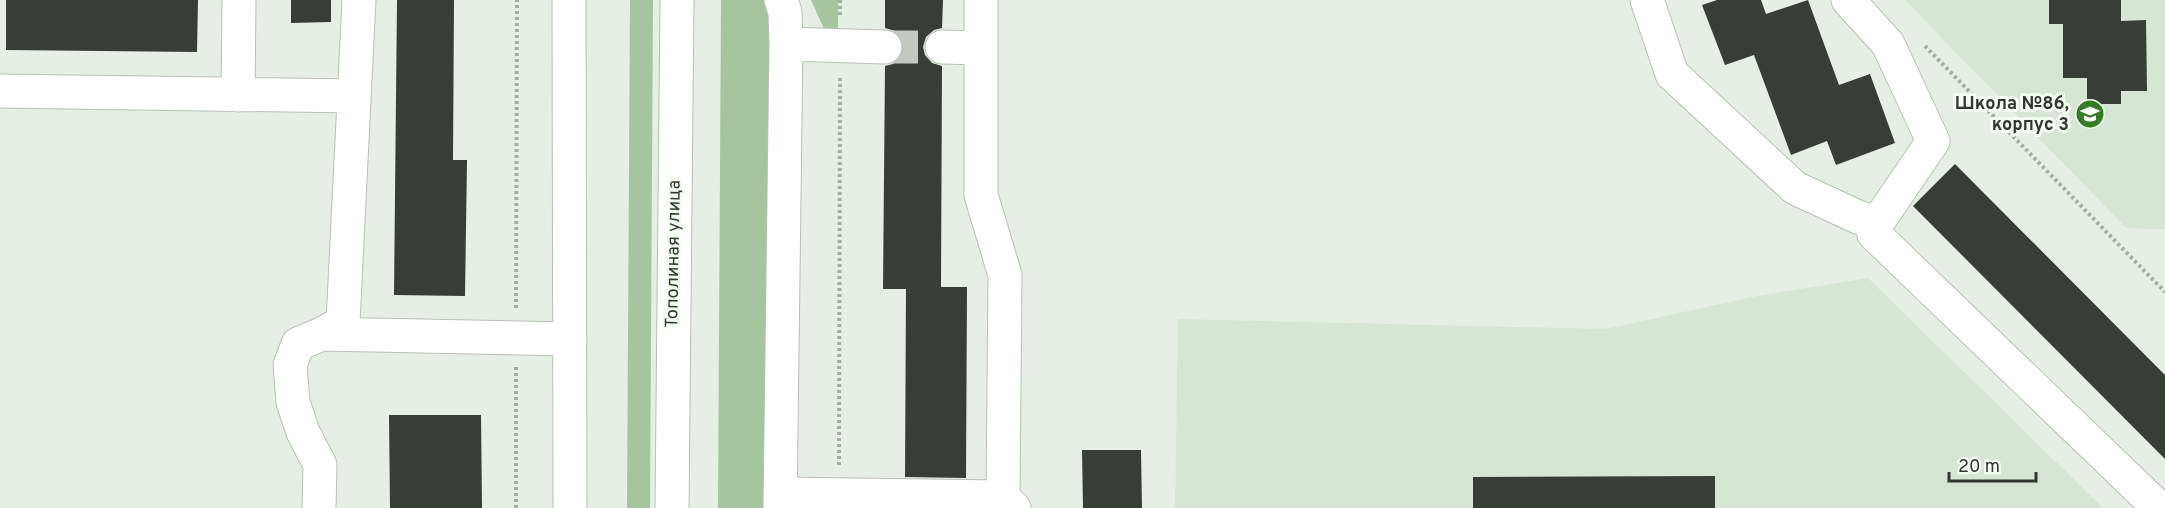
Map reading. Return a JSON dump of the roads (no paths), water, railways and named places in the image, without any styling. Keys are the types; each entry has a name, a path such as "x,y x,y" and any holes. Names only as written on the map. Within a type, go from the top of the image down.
{"main road":[{"path":"238,95 239,0"},
{"path":"319,508 320,465 303,432 293,402 290,365 298,344 343,322 359,0"},
{"path":"569,0 570,508"},
{"name":"Тополиная улица","path":"672,508 677,0"},
{"path":"781,0 785,12 786,44 780,501 839,494 1009,502 1005,275 981,195 981,0"},
{"path":"1647,0 1672,74 1795,188 1860,218 1878,222"},
{"path":"1848,0 1888,44 1933,141 1878,222 1874,234 2159,508"},
{"path":"786,44 885,47"},
{"path":"942,48 981,48"},
{"path":"0,91 353,96"},
{"path":"322,334 570,339"}],"tunnel":[{"path":"885,47 942,47"}],"place":[{"name":"Школа №86, корпус 3","path":"2090,114"}]}
